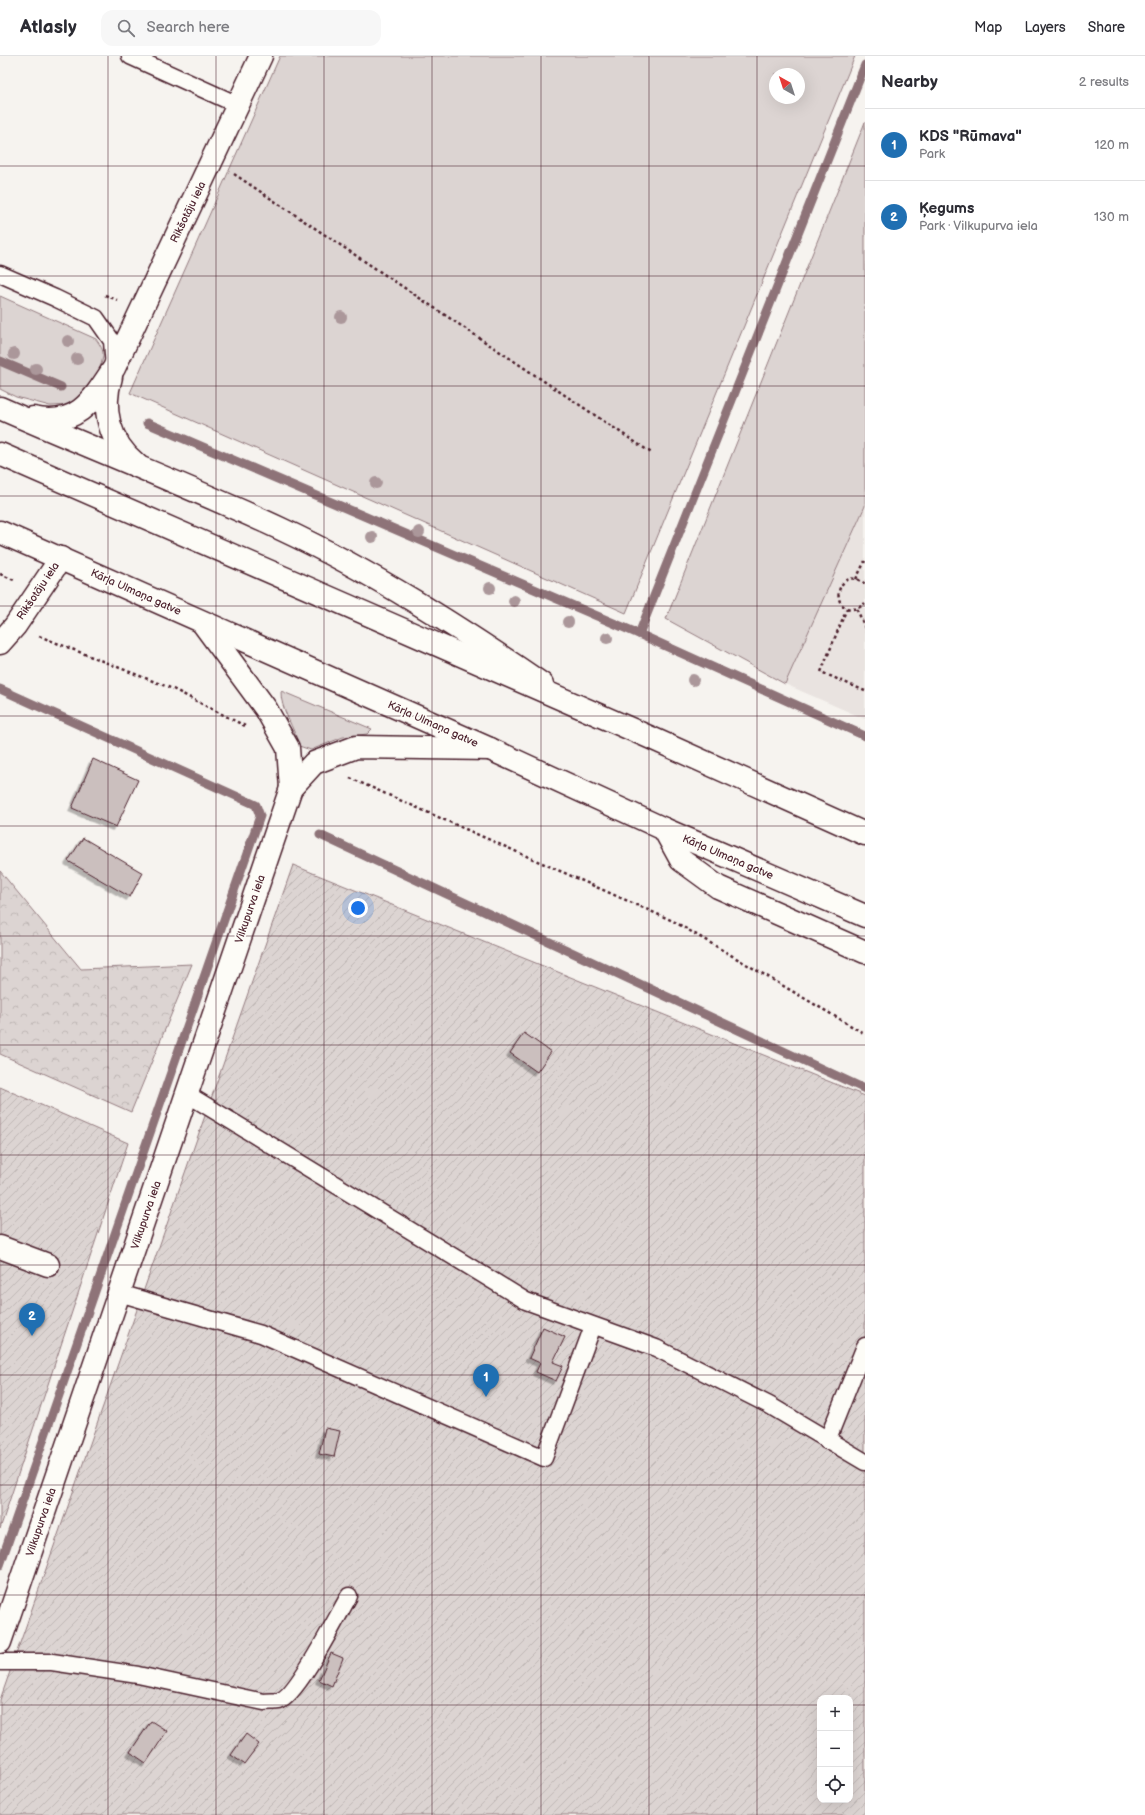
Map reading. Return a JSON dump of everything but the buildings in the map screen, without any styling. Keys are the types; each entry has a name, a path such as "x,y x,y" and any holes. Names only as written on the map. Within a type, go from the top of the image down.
{"main road":[{"name":"Rikšotāju iela","path":"114,368 261,56"},
{"path":"7,411 44,420 72,416 82,410 96,394 114,368"},
{"path":"114,368 106,392 107,412 110,426 114,438 122,450 144,470"},
{"path":"7,411 282,529 386,583 460,629 571,704"},
{"path":"0,454 865,834"},
{"name":"Kārļa Ulmaņa gatve","path":"0,532 490,749 664,829 865,916"},
{"name":"Rikšotāju iela","path":"0,643 15,626 61,558"},
{"path":"202,622 266,709 288,748 291,788"},
{"path":"291,788 314,762 356,747 490,749"},
{"name":"Vilkupurva iela","path":"0,1642 291,788"},
{"path":"664,829 681,860 718,887 865,952"},
{"path":"0,1247 48,1265"}],"lane":[{"path":"130,56 238,105"},
{"path":"0,274 96,318 112,341 114,368"},
{"path":"187,1094 457,1261 526,1301 656,1348 769,1405 827,1441 865,1462"},
{"path":"119,1293 261,1334 544,1458 593,1326"},
{"path":"827,1441 865,1346"},
{"path":"0,1662 52,1662 138,1675 264,1702 280,1701 290,1693 304,1673 349,1596"}],"path":[{"path":"213,160 653,454"},
{"path":"856,579 865,561"},
{"path":"865,584 856,579 846,580 839,588 838,592 840,602 847,608 857,608 865,603"},
{"path":"847,608 821,672 865,691"},
{"path":"857,608 865,628"},
{"path":"15,626 173,689 247,727"},
{"path":"314,762 673,921 865,1034"}],"shaded area":[{"path":"865,506 865,719 785,684"}],"green space":[{"path":"280,56 855,56 626,613 130,393"},
{"path":"865,122 865,506 785,684 666,619"},
{"path":"0,296 96,339 99,343 103,357 99,370 86,389 72,405 50,406 16,397 0,389"},
{"path":"281,691 372,729 367,734 343,737 311,750 299,746 285,712 281,698"},
{"path":"293,865 865,1096 865,1815 0,1815 0,1700"},
{"path":"0,871 81,969 192,964 131,1112 0,1054"},
{"path":"0,1087 128,1143 0,1529"}],"waterway":[{"path":"639,634 865,65"},
{"path":"0,361 61,387"},
{"path":"147,423 639,634 865,736"},
{"path":"0,689 256,805 260,816 0,1565"},
{"path":"320,835 865,1089"}],"place":[{"name":"Ķegums","path":"32,1336"},
{"name":"KDS \"Rūmava\"","path":"486,1397"}]}
